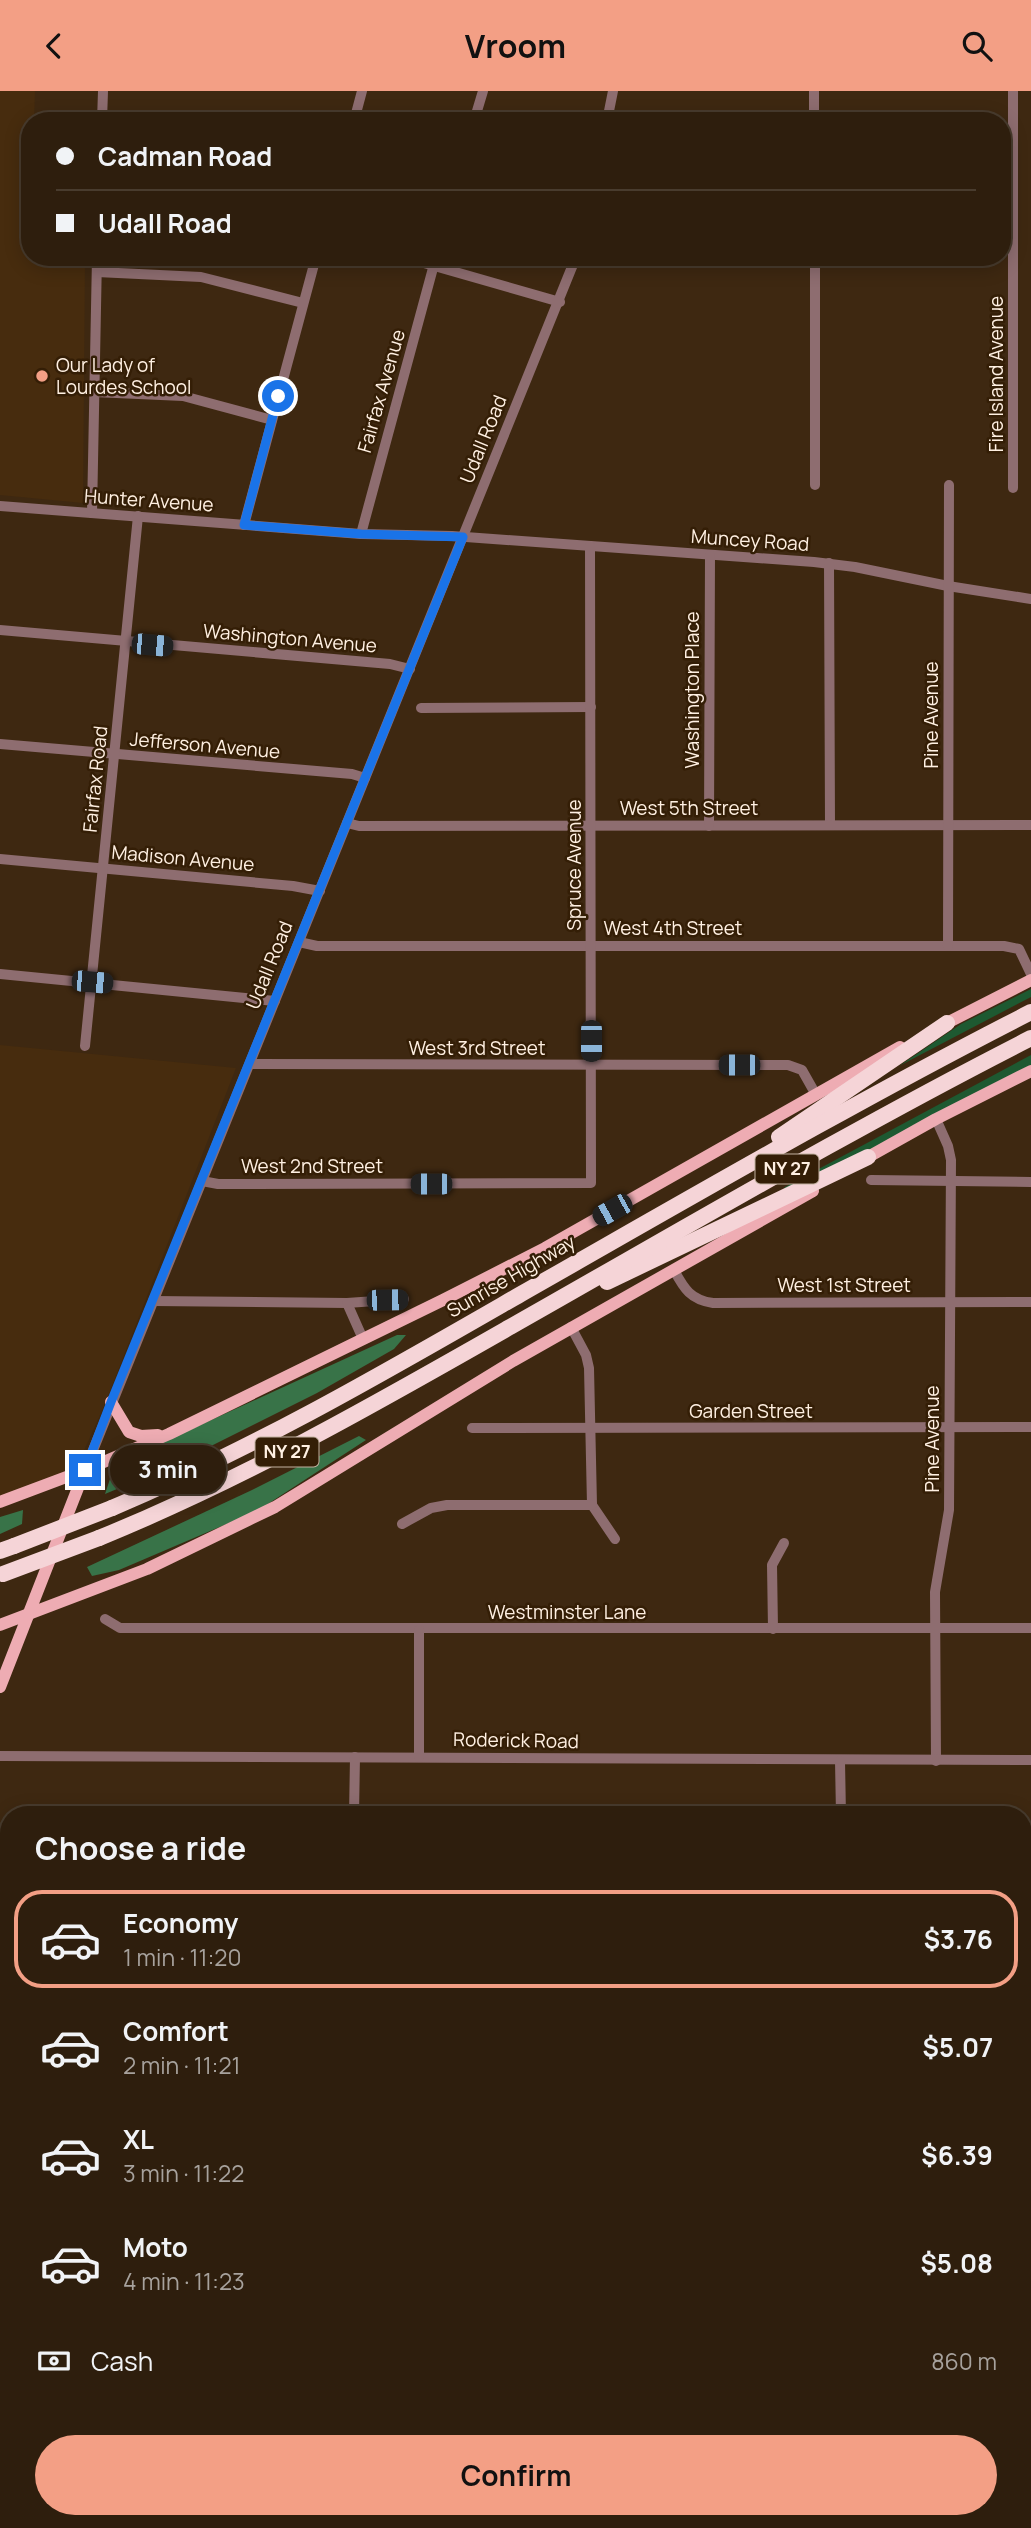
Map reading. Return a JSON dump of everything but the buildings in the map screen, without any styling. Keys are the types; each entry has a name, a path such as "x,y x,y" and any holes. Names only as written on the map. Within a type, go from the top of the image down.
{"highway":[{"name":"Sunrise Highway","path":"7,1548 112,1508 204,1467 305,1416 894,1082 1031,1012"},
{"path":"730,1174 799,1122 947,1023"},
{"name":"NY 27","path":"2,1575 99,1538 202,1494 287,1452 856,1130 1031,1038"},
{"path":"546,1307 631,1272 867,1157"}],"main road":[{"name":"Sunrise Highway","path":"0,1502 169,1434 545,1248 816,1093 1031,980"},
{"path":"0,1625 147,1569 262,1513 349,1464 571,1327 867,1157 1031,1071"},
{"path":"111,1402 124,1427 131,1433 141,1436 169,1434"},
{"name":"Udall Road","path":"0,1687 3,1669 29,1614 85,1470"}],"street":[{"path":"102,112 103,91"},
{"path":"356,112 362,91"},
{"path":"477,112 483,91"},
{"path":"609,112 613,91"},
{"path":"814,91 814,112"},
{"name":"Fire Island Avenue","path":"1013,91 1013,488"},
{"path":"92,513 97,266"},
{"path":"244,525 313,266"},
{"name":"Fairfax Avenue","path":"361,534 434,266"},
{"path":"448,266 560,302"},
{"name":"Udall Road","path":"85,1470 573,266"},
{"path":"815,266 815,485"},
{"path":"97,272 201,277 303,303"},
{"path":"94,392 183,396 272,420"},
{"name":"Pine Avenue","path":"948,946 949,485"},
{"name":"Hunter Avenue","path":"0,506 361,534 463,537"},
{"name":"Fairfax Road","path":"85,1046 138,516"},
{"name":"Muncey Road","path":"463,537 829,563 1031,599"},
{"name":"Spruce Avenue","path":"590,546 591,1183"},
{"name":"Washington Place","path":"709,826 710,555"},
{"path":"829,563 830,825"},
{"name":"Washington Avenue","path":"0,630 390,664 410,669"},
{"path":"421,708 591,707"},
{"name":"Jefferson Avenue","path":"0,744 352,774 365,778"},
{"name":"West 5th Street","path":"347,823 359,826 1031,825"},
{"name":"Madison Avenue","path":"0,859 293,885 320,891"},
{"name":"West 4th Street","path":"299,942 317,946 1015,948 1024,956 1031,974"},
{"path":"0,974 275,1001"},
{"name":"West 3rd Street","path":"250,1064 793,1065 805,1074 816,1093"},
{"name":"Pine Avenue","path":"936,1119 950,1153 949,1510 937,1571 936,1761"},
{"path":"871,1180 1031,1182"},
{"name":"West 2nd Street","path":"202,1181 218,1184 591,1183"},
{"name":"West 1st Street","path":"674,1270 688,1294 694,1299 713,1303 1031,1302"},
{"path":"153,1301 346,1303 404,1299"},
{"path":"346,1303 363,1339"},
{"path":"571,1327 588,1361 592,1505 615,1539"},
{"name":"Garden Street","path":"472,1428 1031,1427"},
{"path":"402,1524 431,1508 447,1505 592,1505"},
{"path":"773,1629 772,1565 784,1543"},
{"name":"Westminster Lane","path":"105,1619 120,1628 1031,1628"},
{"path":"419,1629 419,1757"},
{"name":"Roderick Road","path":"0,1756 1031,1760"},
{"path":"354,1806 355,1757"},
{"path":"841,1761 841,1806"}],"shaded area":[{"name":"Our Lady of Lourdes School","path":"0,91 35,91 34,112 21,112 21,266 85,266 83,503 0,495"},
{"path":"0,1045 236,1068 105,1404 72,1477 0,1503"}],"green space":[{"path":"1031,989 1031,997 899,1066 961,1024"},
{"path":"1031,1055 1031,1065 828,1174 780,1195 785,1187"},
{"path":"397,1335 406,1335 394,1349 317,1393 165,1469 105,1494 115,1464"},
{"path":"359,1436 366,1440 257,1511 119,1570 92,1576 87,1567 252,1490"},
{"path":"23,1510 22,1524 0,1534 0,1517"}],"place":[{"name":"Our Lady of Lourdes School","path":"42,376"}],"route":[{"path":"85,1470 463,537 361,534 244,525 278,396"}]}
